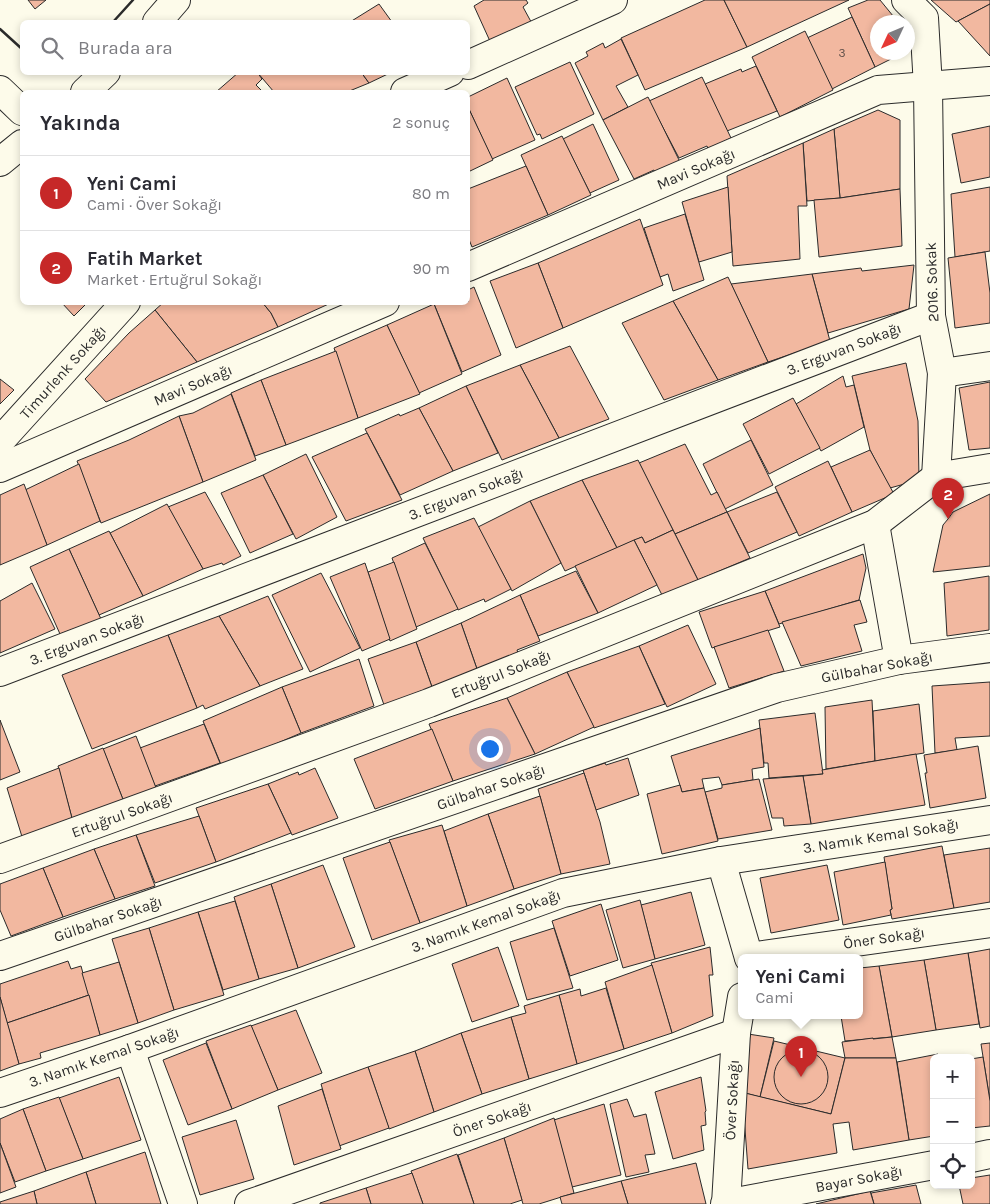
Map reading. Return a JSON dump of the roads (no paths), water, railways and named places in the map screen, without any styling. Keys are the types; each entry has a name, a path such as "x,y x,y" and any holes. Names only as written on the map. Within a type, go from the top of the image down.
{"street":[{"path":"159,20 176,0"},
{"path":"470,63 613,0"},
{"name":"2016. Sokak","path":"906,0 924,18 928,87 931,316 942,373 936,477"},
{"path":"87,90 103,75"},
{"path":"409,90 443,75"},
{"name":"Mavi Sokağı","path":"470,266 878,90 990,81"},
{"path":"0,90 20,109"},
{"path":"0,162 20,146"},
{"name":"Timurlenk Sokağı","path":"0,441 123,305"},
{"name":"Mavi Sokağı","path":"0,468 378,305"},
{"name":"3. Erguvan Sokağı","path":"0,672 931,316"},
{"path":"942,373 990,366"},
{"name":"Ertuğrul Sokağı","path":"0,859 429,703 875,524 936,477 990,468"},
{"path":"875,524 899,660"},
{"name":"Gülbahar Sokağı","path":"0,956 777,688 899,660 990,648"},
{"name":"3. Namık Kemal Sokağı","path":"0,1093 130,1049 563,893 721,861 990,820"},
{"path":"721,861 748,954"},
{"name":"Öner Sokağı","path":"776,954 990,922"},
{"name":"Över Sokağı","path":"726,1204 738,1019"},
{"name":"Öner Sokağı","path":"248,1204 736,1033"},
{"path":"130,1049 183,1204"},
{"path":"975,1157 990,1154"},
{"name":"Bayar Sokağı","path":"726,1204 930,1166"}],"place":[{"name":"Fatih Market","path":"948,519"},
{"name":"Yeni Cami","path":"801,1077"}]}
